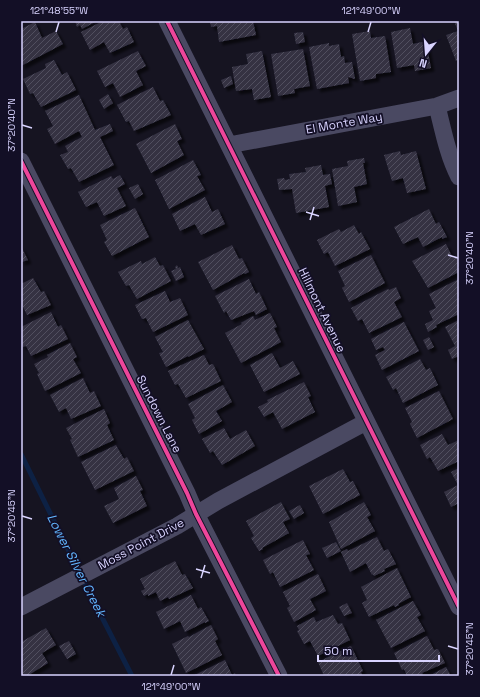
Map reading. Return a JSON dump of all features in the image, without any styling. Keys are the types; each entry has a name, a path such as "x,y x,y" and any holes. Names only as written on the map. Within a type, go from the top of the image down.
{"street":[{"name":"Hillmont Avenue","path":"167,21 459,607"},
{"name":"El Monte Way","path":"229,145 437,106 459,98"},
{"path":"437,106 442,128 459,177"},
{"name":"Sundown Lane","path":"21,161 278,676"},
{"name":"Moss Point Drive","path":"21,607 72,582 366,422"}],"building":[{"path":"75,21 97,21 82,29 80,25 77,27"},
{"path":"103,21 119,21 123,29 127,27 134,42 110,53 104,42 90,50 81,32"},
{"path":"210,21 253,21 256,35 219,42 217,26 211,27"},
{"path":"454,21 459,21 459,59 456,61 446,35 458,31"},
{"path":"35,22 42,38 56,31 63,44 21,66 21,29"},
{"path":"410,28 413,44 426,41 431,68 415,71 414,65 397,68 391,32"},
{"path":"370,31 371,38 385,36 391,72 376,74 376,78 360,81 352,34"},
{"path":"303,32 305,42 296,44 294,33"},
{"path":"329,43 329,46 339,44 341,57 344,56 345,63 352,62 355,79 348,77 349,83 317,89 309,47"},
{"path":"303,49 310,86 294,89 295,93 278,96 271,54"},
{"path":"138,51 146,66 136,71 143,85 120,97 113,83 105,87 97,71"},
{"path":"262,51 271,97 254,100 252,89 236,91 232,67 248,64 246,54"},
{"path":"54,60 62,75 67,72 76,90 41,107 33,93 30,94 23,79 46,68 45,64"},
{"path":"231,76 233,84 224,88 221,80"},
{"path":"153,87 160,101 163,100 171,115 134,131 129,121 126,122 117,105"},
{"path":"108,94 113,103 104,109 99,100"},
{"path":"79,95 95,130 110,124 113,131 100,137 114,165 79,182 71,168 68,169 60,155 68,152 65,146 82,137 79,131 55,144 47,129 53,126 45,111"},
{"path":"175,124 182,139 177,141 184,155 151,173 136,144"},
{"path":"400,151 401,155 416,151 426,189 407,193 403,178 392,181 384,155"},
{"path":"364,158 365,163 363,163 367,184 354,187 357,202 338,206 332,169 348,166 347,161"},
{"path":"193,160 201,175 197,176 205,190 169,209 155,180"},
{"path":"321,165 323,175 330,174 332,184 325,186 329,207 296,213 292,189 279,190 277,179 290,179 289,174 306,172 305,168"},
{"path":"120,175 125,184 117,188 126,206 104,216 97,202 86,207 78,192 111,176 113,179"},
{"path":"138,184 143,194 135,199 129,188"},
{"path":"205,197 212,212 218,209 225,224 201,235 195,224 180,231 172,214"},
{"path":"135,208 149,237 112,256 104,242 107,240 100,225"},
{"path":"429,209 436,224 439,222 447,237 442,239 442,237 423,247 418,237 403,244 394,227"},
{"path":"354,225 359,234 361,232 370,249 335,266 328,252 324,254 317,240 339,229 341,232"},
{"path":"446,244 453,258 457,257 459,261 459,272 428,288 412,261"},
{"path":"232,245 239,259 242,258 249,272 244,273 213,290 198,262"},
{"path":"21,246 28,260 22,262 21,262"},
{"path":"371,255 385,283 349,302 342,288 345,286 338,271"},
{"path":"155,257 160,266 163,265 171,281 137,299 129,285 126,286 118,272 141,261 142,264"},
{"path":"177,265 178,268 180,267 184,277 176,281 171,271 176,269 175,267"},
{"path":"33,278 41,292 44,291 51,305 27,315 22,305 21,306 21,284"},
{"path":"249,279 256,294 259,292 267,309 256,315 254,311 231,320 226,311 224,313 215,296"},
{"path":"459,279 459,314 436,325 437,327 428,332 425,324 433,320 429,311 436,308 429,294"},
{"path":"396,287 401,298 394,302 402,317 369,333 362,319 358,321 351,308 388,289 389,290"},
{"path":"165,291 170,302 180,298 188,315 153,332 146,318 142,319 135,305"},
{"path":"51,312 58,327 61,325 68,339 31,356 26,346 23,347 21,343 21,327"},
{"path":"270,313 277,327 274,328 281,342 241,363 225,333 253,316 255,320"},
{"path":"188,320 204,349 166,367 159,353 163,352 155,337"},
{"path":"459,320 459,356 452,359 448,350 455,346 445,327"},
{"path":"404,322 419,351 382,370 375,355 385,350 383,347 376,350 371,339"},
{"path":"429,337 434,347 428,350 423,340"},
{"path":"70,343 77,357 73,359 81,373 45,391 37,374 39,373 34,364 48,357 47,355"},
{"path":"272,353 280,368 293,361 300,374 264,392 250,365"},
{"path":"204,355 209,365 213,364 221,381 186,398 178,384 175,385 168,371"},
{"path":"420,359 426,370 430,368 438,385 403,403 396,388 393,390 386,377"},
{"path":"83,378 90,393 94,391 101,406 71,419 66,408 59,412 50,395"},
{"path":"304,382 311,396 308,397 315,412 282,429 273,412 264,417 258,407 268,402 267,400"},
{"path":"223,385 232,402 216,411 222,421 199,434 192,420 195,418 188,404"},
{"path":"439,391 453,419 417,438 410,424 412,422 405,408"},
{"path":"104,409 110,423 107,425 114,440 78,457 70,440 72,439 66,428"},
{"path":"224,428 230,439 246,430 255,446 222,465 213,451 210,453 202,439"},
{"path":"442,434 448,445 459,440 459,461 438,471 430,457 427,459 420,445"},
{"path":"116,445 124,459 127,457 134,471 95,490 81,462"},
{"path":"459,468 459,503 451,507 444,492 458,485 451,472"},
{"path":"343,469 350,482 353,481 360,495 323,514 309,486"},
{"path":"136,476 143,490 140,491 147,506 113,523 104,506 119,499 114,488"},
{"path":"281,502 290,519 283,522 289,533 259,551 251,538 254,536 246,521"},
{"path":"364,502 371,515 367,517 375,531 341,549 329,522"},
{"path":"300,505 304,513 294,519 289,511"},
{"path":"377,537 384,551 388,549 396,564 384,569 385,571 374,576 366,563 350,572 341,552 347,549 348,551"},
{"path":"303,540 310,554 306,555 314,570 280,587 273,572 270,574 263,560"},
{"path":"336,542 341,551 327,558 322,548"},
{"path":"175,561 182,575 185,574 193,588 169,599 168,597 160,601 156,592 148,596 148,594 144,596 141,591 145,589 140,579"},
{"path":"397,568 411,597 395,607 394,605 369,617 362,603 367,600 361,587"},
{"path":"318,574 326,591 310,599 316,610 294,622 287,608 290,606 283,592"},
{"path":"191,595 198,609 201,607 209,621 185,632 180,621 164,629 156,612"},
{"path":"413,601 421,615 417,617 425,631 391,648 376,620"},
{"path":"347,603 352,613 344,616 339,607"},
{"path":"333,615 338,624 342,623 350,640 318,656 310,641 304,644 297,631 299,630 297,626 314,617 316,622"},
{"path":"211,625 218,639 215,641 222,655 186,673 172,644"},
{"path":"46,628 56,645 42,653 48,663 27,676 23,676 21,672 21,642"},
{"path":"427,636 434,650 438,649 445,663 422,673 423,674 419,676 407,676 404,669 402,670 394,653"},
{"path":"69,641 76,654 67,659 59,646"},
{"path":"351,646 363,671 361,672 362,675 324,676 318,662"},
{"path":"225,660 232,675 235,673 236,676 193,676"},
{"path":"446,667 451,676 429,676"}],"waterway":[{"name":"Lower Silver Creek","path":"21,454 132,676"}],"cycle path":[{"path":"167,21 459,607"},
{"path":"21,161 187,493 196,514 279,676"}]}
